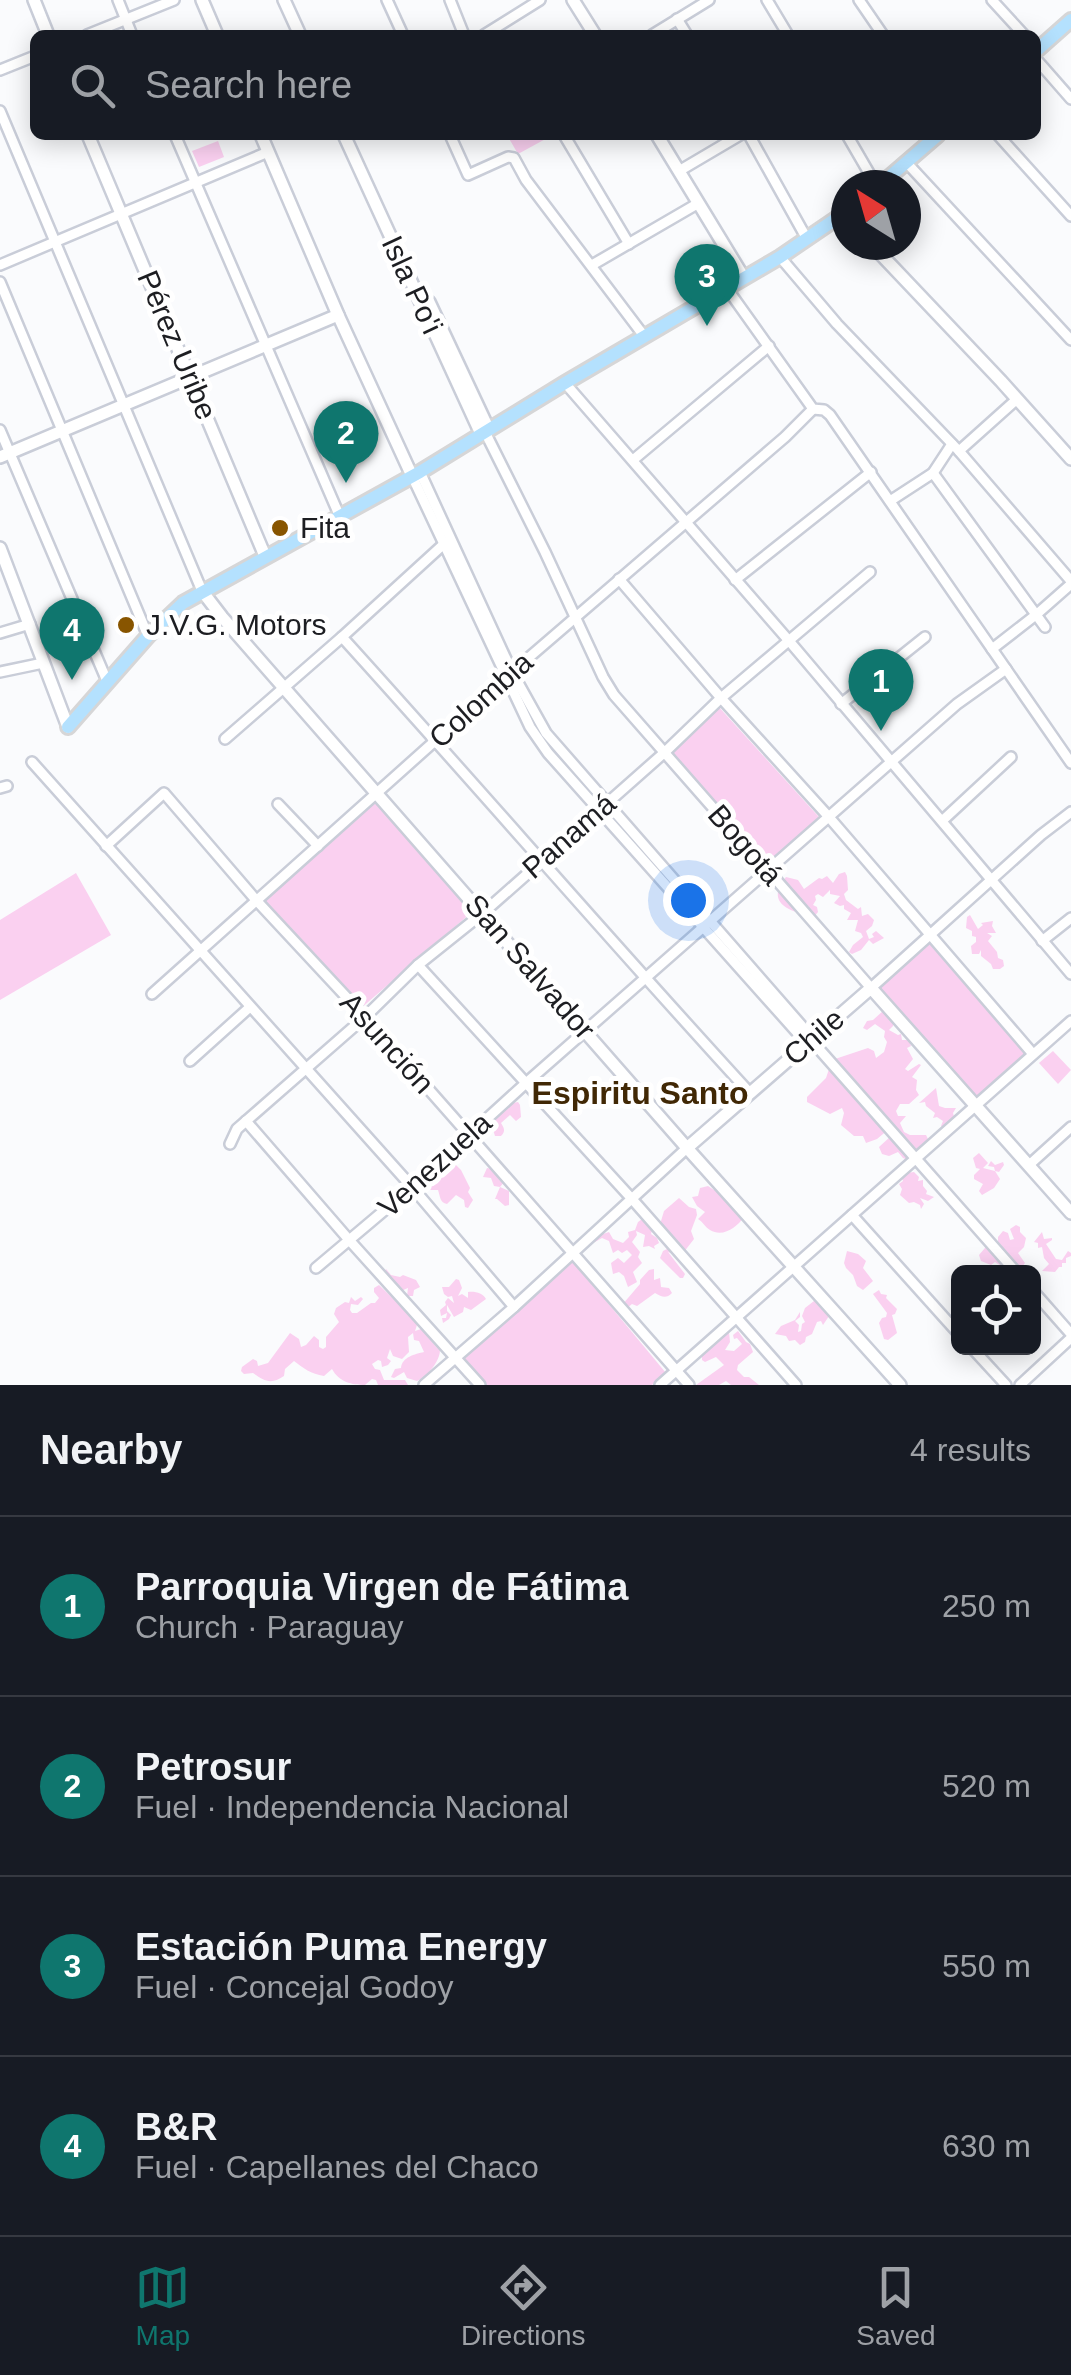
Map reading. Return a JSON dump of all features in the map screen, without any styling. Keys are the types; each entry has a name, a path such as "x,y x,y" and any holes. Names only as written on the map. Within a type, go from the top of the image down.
{"main road":[{"path":"1041,47 1071,20"},
{"path":"896,170 932,140"},
{"path":"68,727 148,636 183,603 416,474 831,223"}],"street":[{"path":"34,0 46,30"},
{"path":"118,0 130,30"},
{"path":"100,30 174,0"},
{"path":"202,0 215,30"},
{"path":"284,0 298,30"},
{"path":"293,0 306,30"},
{"path":"386,0 401,30"},
{"path":"450,0 462,30"},
{"path":"492,30 540,0"},
{"path":"573,0 592,30"},
{"path":"661,30 709,0"},
{"path":"768,0 785,30"},
{"path":"858,0 879,30"},
{"path":"992,0 1019,30"},
{"path":"678,20 684,30"},
{"path":"0,70 30,58"},
{"path":"1041,59 1071,98"},
{"path":"0,111 202,591"},
{"name":"Pérez Uribe","path":"90,140 265,556"},
{"path":"177,140 340,517"},
{"path":"263,140 338,315 508,675 546,733 656,868 787,1015 808,1033 1010,1265"},
{"name":"Isla Po'i","path":"350,140 485,432"},
{"path":"452,140 468,175 513,157 526,180 644,336"},
{"path":"567,140 630,244"},
{"path":"659,140 744,278"},
{"path":"679,171 732,140"},
{"path":"752,140 808,239"},
{"path":"850,140 869,170"},
{"path":"1003,140 1071,216"},
{"path":"0,266 268,152"},
{"path":"906,162 1071,340"},
{"path":"592,265 698,204"},
{"path":"780,257 956,448 1071,582 992,649"},
{"path":"886,260 1071,459"},
{"path":"0,282 148,636"},
{"path":"726,287 813,409 830,415 1071,763"},
{"path":"5,455 338,315"},
{"path":"633,460 769,346"},
{"path":"564,383 1071,974"},
{"path":"890,501 933,473 956,448 1016,399"},
{"name":"Colombia","path":"152,994 813,409"},
{"path":"0,430 5,455 107,681"},
{"name":"Bogotá","path":"485,432 614,695 1071,1213"},
{"path":"735,580 870,472"},
{"path":"933,473 1045,627"},
{"path":"225,739 448,541"},
{"path":"0,548 68,727"},
{"name":"Panamá","path":"230,1144 237,1129 365,1017 418,964 483,912 721,698 870,572"},
{"path":"619,579 1033,1054"},
{"name":"San Salvador","path":"202,591 687,1148 900,1385"},
{"path":"0,633 30,624"},
{"path":"342,637 750,1093"},
{"path":"841,704 925,637"},
{"path":"0,672 43,662"},
{"name":"Venezuela","path":"316,1268 956,704 1006,669"},
{"path":"942,821 1011,757"},
{"path":"32,762 412,1187 514,1307"},
{"name":"Asunción","path":"106,846 164,793 689,1385"},
{"path":"278,804 318,846"},
{"name":"Chile","path":"424,1385 687,1148 1071,812"},
{"path":"1042,941 1071,918"},
{"path":"418,964 796,1385"},
{"path":"190,1061 250,1006"},
{"path":"660,1385 1071,1021"},
{"path":"246,1122 480,1385"},
{"path":"1029,1165 1071,1127"},
{"path":"852,1215 951,1325"},
{"path":"1020,1385 1071,1336 1041,1300"},
{"path":"978,1355 1006,1385"}],"shaded area":[{"path":"510,140 544,140 518,154"},
{"path":"218,141 224,157 199,167 192,151"},
{"path":"718,706 819,817 766,866 667,755"},
{"path":"373,799 472,912 360,1009 263,899"},
{"path":"845,872 846,900 858,909 861,907 862,916 868,914 874,920 866,931 869,939 876,931 884,938 873,944 869,940 852,954 849,952 853,945 863,937 855,931 858,920 847,920 851,913 844,905 834,903 840,896 830,894 830,890 823,897 815,896 813,905 818,912 813,918 806,913 809,906 803,906 802,901 798,903 799,913 786,908 778,895 786,877 798,880 804,889 827,876 833,883"},
{"path":"76,873 111,935 0,1000 0,920"},
{"path":"970,915 978,929 981,923 993,921 996,933 987,933 992,936 988,941 1003,960 1000,969 993,969 981,956 981,950 972,954 976,937 966,928"},
{"path":"931,941 1030,1054 976,1101 895,1016 889,1030 901,1034 902,1040 909,1040 911,1046 907,1048 913,1059 905,1069 921,1065 912,1077 917,1080 919,1095 909,1104 900,1104 896,1111 898,1116 906,1116 900,1123 904,1132 926,1135 928,1139 911,1161 898,1152 882,1154 879,1147 891,1136 889,1129 866,1143 863,1136 854,1136 841,1125 842,1108 830,1114 807,1102 807,1097 826,1078 832,1060 868,1048 876,1058 884,1052 885,1031 875,1024 867,1030 863,1028 884,1010 877,988"},
{"path":"1053,1051 1071,1070 1058,1084 1039,1063"},
{"path":"936,1088 939,1106 956,1108 955,1120 950,1120 944,1129 943,1121 933,1118 935,1113 925,1102 919,1103"},
{"path":"518,1102 521,1117 516,1121 510,1115 501,1123 503,1134 495,1136 490,1120 502,1110 505,1112 508,1104"},
{"path":"979,1153 988,1163 983,1168 995,1171 1000,1179 982,1195 979,1191 983,1184 974,1179 980,1169 973,1158"},
{"path":"448,1157 461,1170 470,1188 473,1200 468,1208 456,1195 445,1203 438,1190 426,1185"},
{"path":"991,1161 995,1165 1003,1162 999,1172 988,1166"},
{"path":"487,1168 494,1169 505,1181 500,1187 494,1186 491,1178 483,1177"},
{"path":"914,1172 918,1181 923,1180 926,1194 934,1197 928,1201 920,1198 924,1204 921,1209 900,1195 902,1178"},
{"path":"708,1186 719,1189 726,1203 731,1207 736,1204 744,1217 729,1230 715,1232 698,1219 705,1212 692,1197"},
{"path":"500,1187 509,1191 509,1205 495,1199"},
{"path":"679,1198 696,1209 697,1215 691,1231 694,1239 680,1257 668,1252 685,1274 683,1278 660,1258 667,1249 658,1231 664,1211"},
{"path":"645,1217 654,1224 651,1234 659,1243 655,1249 643,1247 645,1235 636,1231 632,1242 642,1263 633,1272 637,1282 628,1287 624,1276 619,1272 613,1274 611,1263 618,1258 624,1263 632,1255 627,1250 613,1253 609,1241 602,1238 593,1241 609,1232 613,1239 623,1243 628,1232 635,1230"},
{"path":"1020,1227 1026,1238 1018,1253 1025,1263 1009,1265 1013,1259 1003,1265 991,1265 981,1261 979,1255 990,1242 998,1241 1003,1231 1010,1240 1014,1239 1010,1229"},
{"path":"1042,1232 1044,1239 1052,1238 1046,1244 1056,1259 1062,1260 1068,1251 1071,1253 1055,1272 1042,1271 1049,1264 1042,1247 1034,1242"},
{"path":"847,1251 866,1261 863,1268 873,1281 863,1290 846,1268"},
{"path":"567,1254 666,1373 652,1385 483,1385 461,1360"},
{"path":"386,1269 391,1275 416,1280 420,1287 413,1296 407,1296 408,1288 401,1291 384,1274"},
{"path":"654,1269 654,1280 660,1278 661,1287 672,1293 664,1297 655,1293 626,1309 622,1305 640,1280"},
{"path":"456,1279 462,1288 458,1296 468,1298 468,1292 473,1292 486,1299 471,1310 464,1307 454,1317 447,1305 451,1315 443,1323 447,1313 441,1316 440,1310 448,1298 454,1303 442,1287 449,1287"},
{"path":"379,1285 408,1313 417,1325 415,1331 424,1331 440,1350 436,1363 421,1379 407,1378 404,1372 391,1377 406,1359 424,1352 413,1333 408,1337 409,1352 402,1359 393,1356 390,1349 388,1365 382,1367 378,1360 372,1364 384,1380 405,1380 408,1385 378,1385 372,1379 365,1385 351,1383 332,1369 324,1376 319,1375 294,1361 285,1369 284,1376 275,1380 241,1371 253,1359 258,1366 268,1363 290,1333 299,1339 301,1347 314,1336 323,1349 326,1337 339,1322 334,1314 336,1308 349,1303 351,1297 355,1301 361,1297 358,1305 351,1304 352,1313 357,1313 379,1298 374,1288"},
{"path":"879,1290 897,1309 892,1315 897,1333 888,1340 884,1339 879,1323 887,1313 873,1294"},
{"path":"814,1301 831,1313 823,1325 817,1322 805,1342 800,1345 775,1334 800,1312 795,1321 798,1332 801,1331 805,1308"},
{"path":"738,1331 753,1352 737,1370 759,1385 731,1385 726,1381 719,1385 696,1385 724,1365 716,1357 702,1360 705,1350 713,1340 719,1341 729,1332 730,1342 725,1350 734,1351 742,1344 734,1339"}],"waterway":[{"path":"25,631 31,646"}],"place":[{"name":"Estación Puma Energy","path":"707,326"},
{"name":"Petrosur","path":"346,483"},
{"name":"Fita","path":"280,528"},
{"name":"J.V.G. Motors","path":"126,625"},
{"name":"B&R","path":"72,680"},
{"name":"Parroquia Virgen de Fátima","path":"881,731"}],"district":[{"name":"Espiritu Santo","path":"640,1093"}]}
